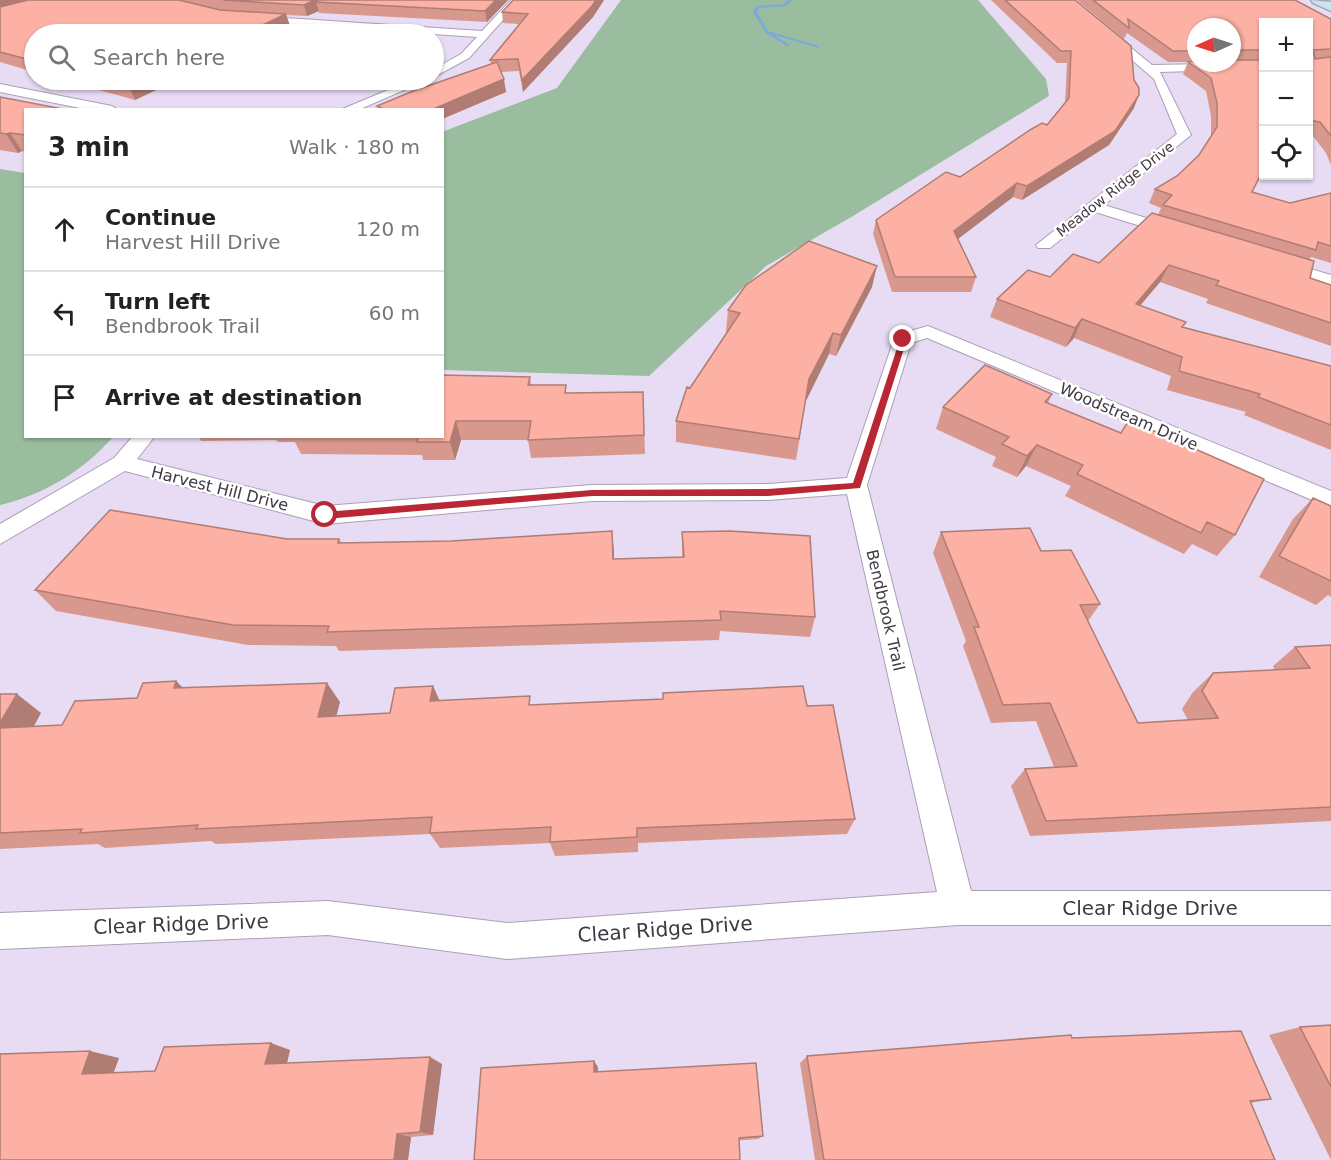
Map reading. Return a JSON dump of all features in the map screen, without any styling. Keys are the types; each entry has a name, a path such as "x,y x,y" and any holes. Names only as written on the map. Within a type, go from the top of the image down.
{"main road":[{"path":"1317,0 1331,7"}],"street":[{"path":"444,68 465,56 516,0"},
{"name":"Meadow Ridge Drive","path":"1044,245 1184,135 1159,77 1067,0"},
{"path":"247,18 337,24"},
{"path":"444,31 487,34"},
{"path":"1150,69 1259,66"},
{"path":"0,88 102,108"},
{"path":"351,108 396,90"},
{"path":"1093,207 1195,238"},
{"path":"1263,260 1331,281"},
{"name":"Woodstream Drive","path":"856,485 903,339 928,332 1331,500"},
{"path":"0,535 122,464 143,438"},
{"name":"Harvest Hill Drive","path":"122,464 325,515 592,493 768,492 856,485"},
{"name":"Bendbrook Trail","path":"856,485 958,908"},
{"name":"Clear Ridge Drive","path":"0,931 328,918 507,941 958,908 1331,908"}],"green space":[{"path":"621,0 978,0 1046,79 1049,96 853,216 766,266 649,376 444,370 444,131 557,88"},
{"path":"0,169 24,173 24,438 112,438 89,460 62,480 32,495 0,505"}],"building":[{"path":"28,0 179,0 220,10 286,14 264,24 24,24 24,58 0,52 0,7"},
{"path":"223,0 315,0 304,5"},
{"path":"318,0 496,0 485,11 316,2"},
{"path":"513,0 596,0 522,80 518,59 490,60 528,14 502,12"},
{"path":"1005,0 1075,0 1131,46 1134,80 1139,88 1139,95 1115,131 1027,186 1017,183 954,231 976,277 895,277 876,220 946,172 960,177 1030,130 1042,123 1047,125 1069,98 1071,51 1061,51"},
{"path":"1093,0 1295,0 1331,19 1331,49 1313,50 1313,18 1259,18 1259,50 1241,50 1241,18 1187,18 1187,51 1173,51 1128,19 1129,28"},
{"path":"1313,50 1315,59 1331,57 1331,136 1320,122 1313,121"},
{"path":"1241,60 1259,60 1259,178 1252,192 1290,203 1331,193 1331,246 1318,242 1316,250 1163,205 1172,195 1155,189 1177,176 1199,155 1217,127 1217,103 1211,78 1202,72 1241,72"},
{"path":"497,62 504,79 436,108 382,108 377,106 416,90 444,90 444,80"},
{"path":"0,97 58,108 24,108 24,135 0,133"},
{"path":"1152,213 1314,261 1310,278 1331,285 1331,323 1216,285 1219,281 1169,265 1136,304 1186,322 1182,327 1331,366 1331,425 1258,397 1260,394 1179,371 1182,357 1082,319 1075,328 997,299 1028,270 1050,277 1073,254 1099,263"},
{"path":"809,241 877,266 841,335 833,333 809,379 799,439 676,421 687,387 690,388 740,313 728,310 746,285"},
{"path":"985,365 1052,394 1045,402 1121,433 1129,420 1264,479 1235,535 1207,522 1201,533 1077,474 1083,465 1037,445 1027,456 1002,444 1009,437 943,407"},
{"path":"444,375 530,377 528,385 566,385 565,393 643,392 644,435 528,440 531,421 456,421 450,442 417,442 418,438 444,438"},
{"path":"1313,498 1331,506 1331,581 1279,556"},
{"path":"110,510 287,539 339,539 338,543 451,541 612,531 613,559 684,557 682,532 730,531 810,536 815,617 720,611 721,620 327,632 329,626 233,625 35,590"},
{"path":"1030,528 1041,551 1071,550 1100,604 1080,605 1138,723 1218,718 1202,691 1213,673 1310,668 1295,647 1331,645 1331,807 1046,821 1025,769 1077,766 1050,703 1003,705 974,627 979,627 941,532"},
{"path":"176,681 174,688 327,683 318,717 390,713 395,688 433,686 430,701 530,696 529,705 663,699 663,693 803,686 807,706 833,705 855,819 637,828 637,837 550,842 551,827 430,833 432,817 196,829 198,825 80,833 82,829 0,833 0,728 62,725 75,701 137,698 143,683"},
{"path":"0,694 17,694 0,723"},
{"path":"1331,1025 1331,1087 1300,1027"},
{"path":"1241,1031 1271,1099 1250,1101 1275,1160 824,1160 807,1056 1071,1035 1072,1038"},
{"path":"271,1043 265,1064 430,1057 420,1132 397,1134 394,1160 0,1160 0,1054 90,1051 82,1074 155,1071 164,1047"},
{"path":"594,1061 594,1072 756,1063 763,1136 739,1138 740,1160 474,1160 481,1068"}],"waterway":[{"path":"788,45 767,32 755,12 758,7 785,5 790,0"},
{"path":"772,33 818,47"}],"route":[{"path":"325,515 592,493 768,492 856,485 903,339"}]}
